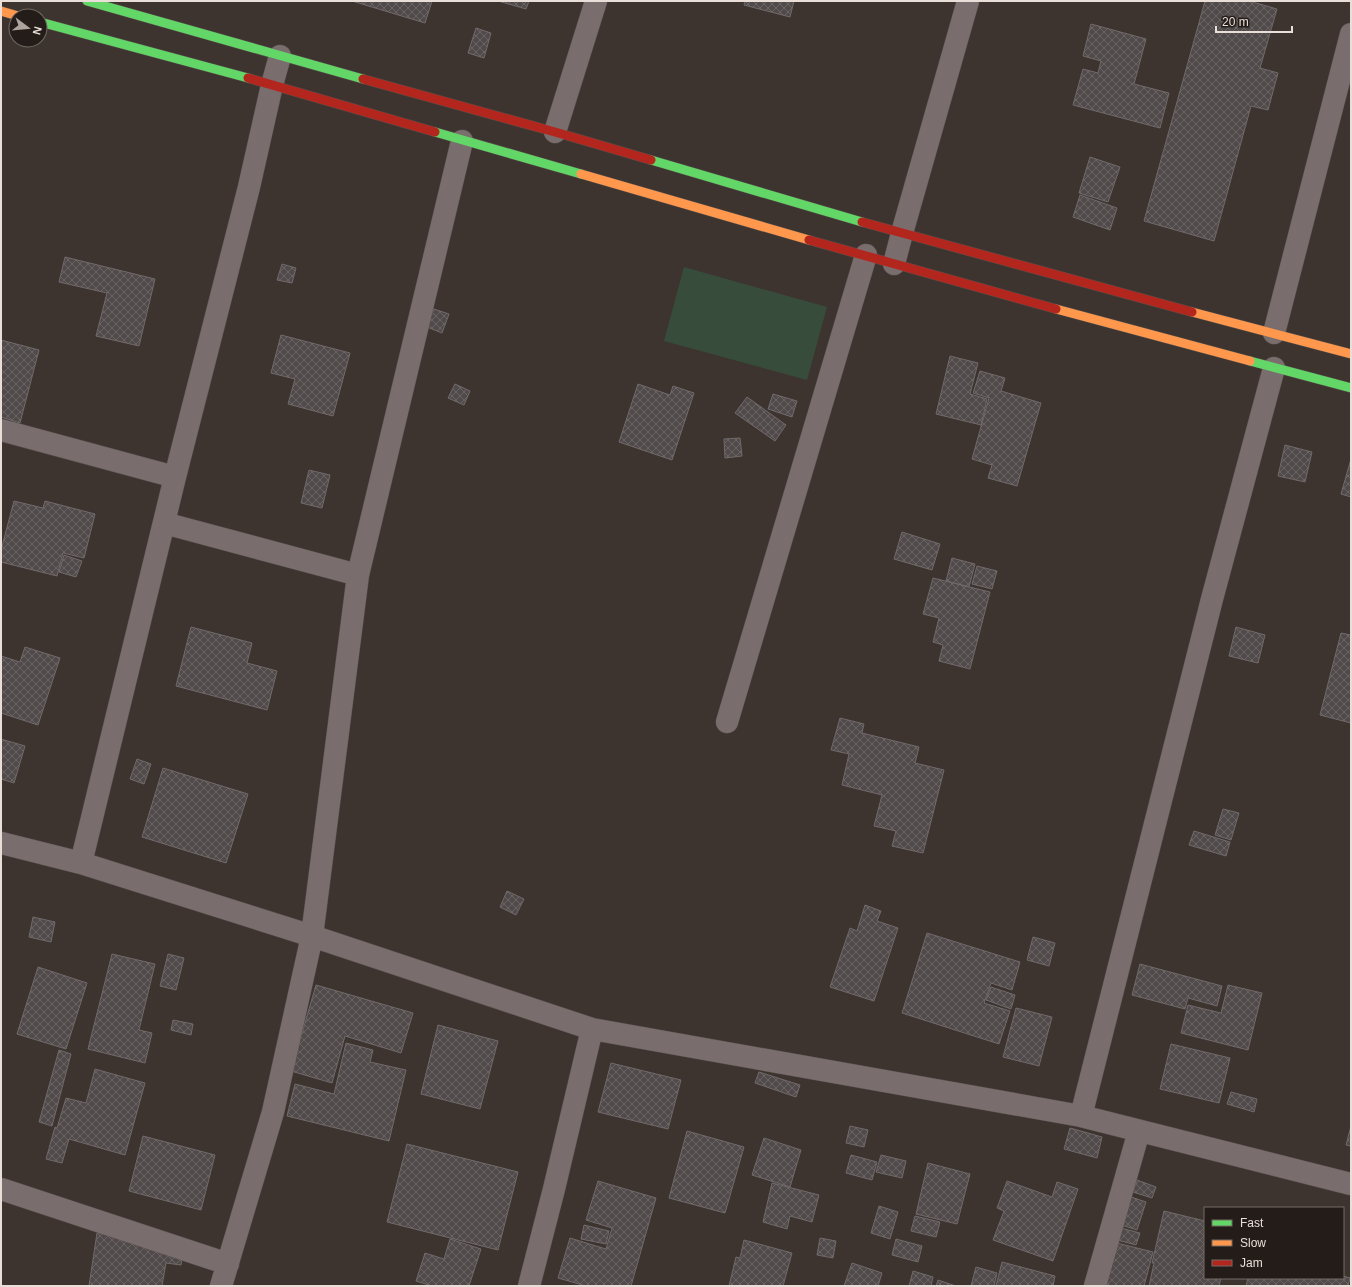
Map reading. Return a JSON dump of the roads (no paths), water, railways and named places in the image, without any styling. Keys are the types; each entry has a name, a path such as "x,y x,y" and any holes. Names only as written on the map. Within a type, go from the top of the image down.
{"main road":[{"path":"87,1 555,132 902,233 1351,354"},
{"path":"48,24 272,85 462,141 894,264 1351,388"}],"street":[{"path":"555,132 596,1"},
{"path":"894,264 968,1"},
{"path":"1274,333 1351,34"},
{"path":"81,863 175,477 249,187 280,56"},
{"path":"222,1286 273,1112 312,936 358,575 462,141"},
{"path":"727,722 866,255"},
{"path":"1081,1116 1210,606 1274,368"},
{"path":"1,430 175,477"},
{"path":"164,523 358,575"},
{"path":"1,843 81,863 312,936 592,1029 1081,1116 1351,1184"},
{"path":"529,1286 592,1029"},
{"path":"1095,1286 1139,1131"},
{"path":"1,1189 228,1264"}]}
